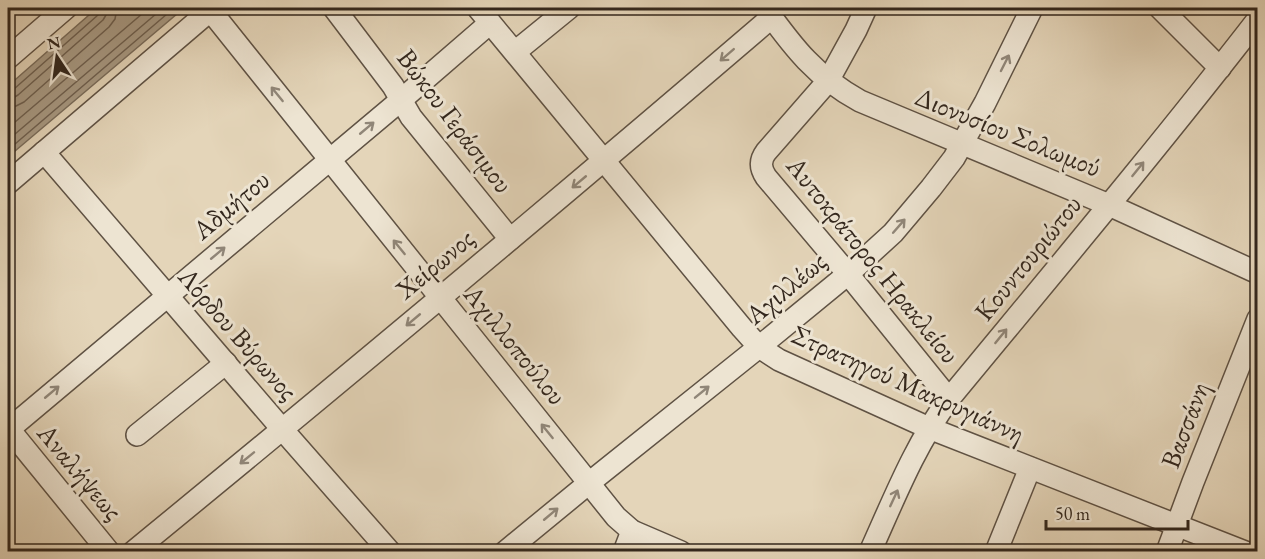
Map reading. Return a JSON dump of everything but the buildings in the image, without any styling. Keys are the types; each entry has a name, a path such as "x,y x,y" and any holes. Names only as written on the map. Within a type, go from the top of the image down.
{"street":[{"path":"10,52 66,8"},
{"name":"Βώκου Γεράσιμου","path":"334,8 390,81 411,117 510,239"},
{"path":"515,52 569,8"},
{"name":"Αυτοκράτορος Ηρακλείου","path":"866,8 828,81 769,148 761,163 766,177 949,399"},
{"name":"Αχιλλέως","path":"506,552 848,274 893,233 954,158 985,103 1032,8"},
{"path":"1160,8 1220,68"},
{"path":"8,183 212,9"},
{"name":"Αχιλλοπούλου","path":"212,9 616,517 633,531 681,552"},
{"name":"Διονυσίου Σολωμού","path":"768,12 813,68 844,93 1109,205 1257,273"},
{"name":"Χείρωνος","path":"133,552 604,160 768,12"},
{"name":"Αδμήτου","path":"8,429 400,100 484,15"},
{"name":"Στρατηγού Μακρυγιάννη","path":"484,15 759,347 790,366 929,428 1245,552"},
{"name":"Κουντουριώτου","path":"870,552 919,446 949,399 1220,68 1253,32"},
{"name":"Λόρδου Βύρωνος","path":"44,152 390,552"},
{"name":"Βασσάνη","path":"1167,552 1257,320"},
{"path":"137,435 226,363"},
{"name":"Αναλήψεως","path":"8,429 110,552"},
{"path":"996,552 1030,468"},
{"path":"624,552 633,531"}],"water":[{"path":"97,8 184,8 8,157 8,86"}]}
